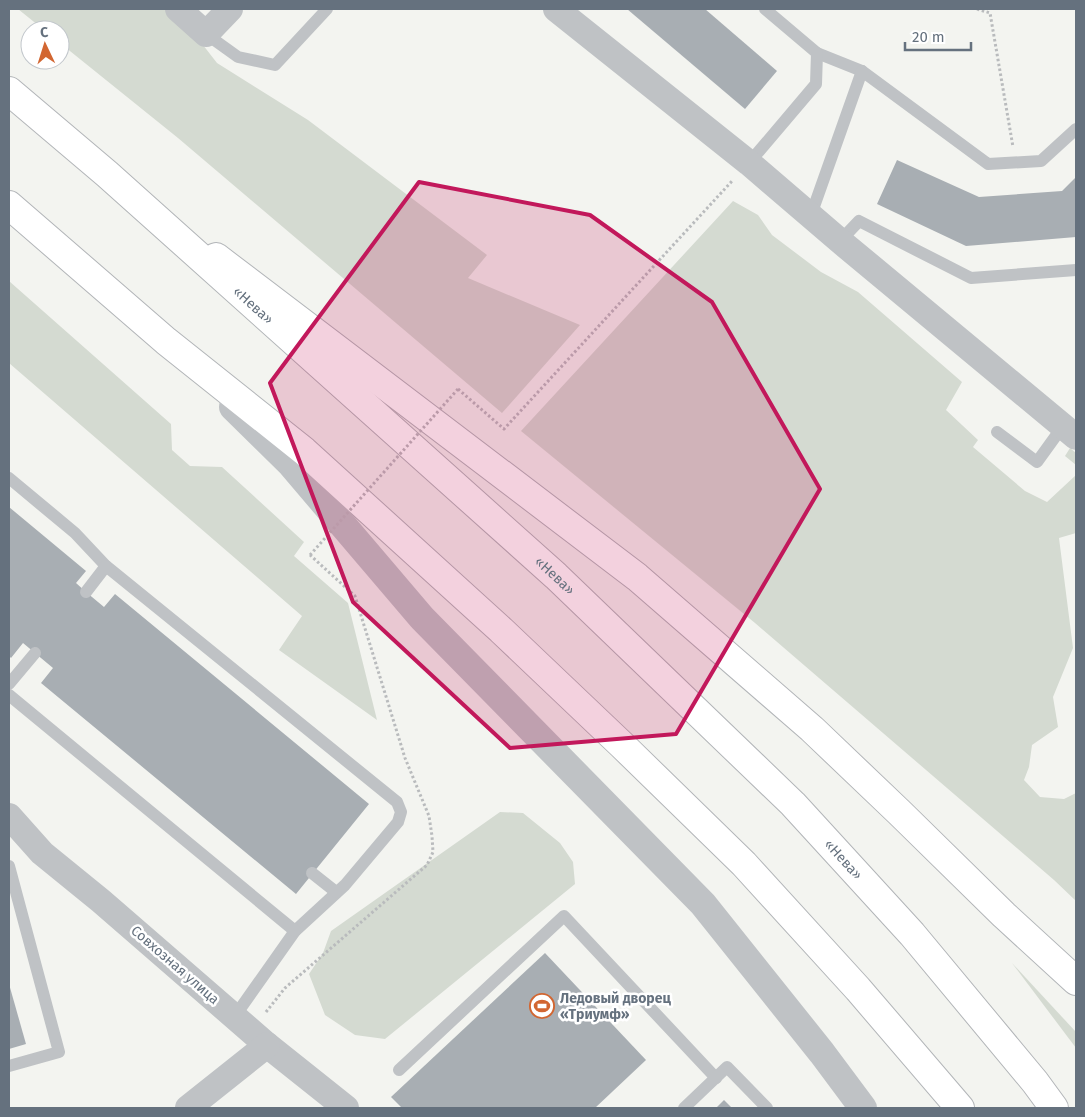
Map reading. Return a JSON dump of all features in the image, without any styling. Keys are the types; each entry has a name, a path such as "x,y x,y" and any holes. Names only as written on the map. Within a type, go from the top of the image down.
{"highway":[{"name":"«Нева»","path":"9,91 107,174 556,576 793,804 912,934 1035,1082 1054,1108"},
{"path":"107,174 637,577 812,729 1004,915 1076,981"},
{"path":"9,205 166,341 304,451 501,630 629,751 744,864 858,989 960,1108"}],"street":[{"path":"178,9 206,34 230,9"},
{"path":"556,9 749,163 840,241 1070,431"},
{"path":"166,341 290,463 422,618 702,904 822,1053 863,1108"},
{"name":"Совхозная улица","path":"9,816 42,853 267,1045 346,1108"},
{"path":"188,1108 267,1045"}],"lane":[{"path":"206,34 238,57 275,65 327,9"},
{"path":"765,9 816,53 862,70 988,164 1041,161 1076,129"},
{"path":"749,163 816,84 816,53"},
{"path":"810,215 862,70"},
{"path":"840,241 859,221 971,278 1076,270"},
{"path":"997,432 1037,462 1070,431"},
{"path":"9,478 75,533 106,566 396,802 401,812 398,822 345,885 295,931 235,1016"},
{"path":"86,592 106,566"},
{"path":"9,684 35,653"},
{"path":"9,695 295,931"},
{"path":"9,866 59,1052 9,1066"},
{"path":"312,873 336,892"},
{"path":"399,1070 564,916 716,1078"},
{"path":"684,1108 727,1067 767,1108"}],"path":[{"path":"977,9 990,13 1016,162"},
{"path":"355,596 310,555 458,389 504,429 749,163"}],"highlighted area":[{"path":"419,182 590,215 712,302 820,489 676,734 510,748 353,602 270,383"}],"shaded area":[{"path":"18,9 165,9 196,36 217,63 308,120 487,255 468,278 580,325 502,413 178,138 70,51 70,20 32,20"},
{"path":"733,201 758,215 772,235 821,272 858,292 962,382 946,410 978,440 973,447 1025,491 1047,502 1076,475 1076,533 1059,538 1073,648 1053,697 1058,727 1032,745 1029,767 1024,780 1040,797 1064,799 1076,793 1076,901 755,623 521,431"},
{"path":"9,281 171,424 172,450 190,466 222,467 304,542 294,556 348,603 377,720 279,650 302,616 9,363"},
{"path":"1070,448 1076,453 1076,465 1065,456"},
{"path":"500,812 523,813 560,843 573,862 575,884 385,1039 355,1035 325,1015 309,974 323,953 331,931"},
{"path":"1012,963 1076,1032 1076,1048"}],"building":[{"path":"627,9 705,9 777,71 745,109"},
{"path":"897,160 979,197 1062,191 1076,177 1076,237 966,246 877,204"},
{"path":"9,507 86,571 76,583 104,607 115,594 369,804 296,894 41,683 53,668 23,643 11,658 9,656"},
{"name":"Ледовый дворец «Триумф»","path":"545,953 646,1060 595,1108 402,1108 391,1097"},
{"path":"9,984 26,1044 9,1049"},
{"path":"724,1100 732,1108 716,1108"}],"place":[{"name":"Ледовый дворец «Триумф»","path":"542,1006"}]}
